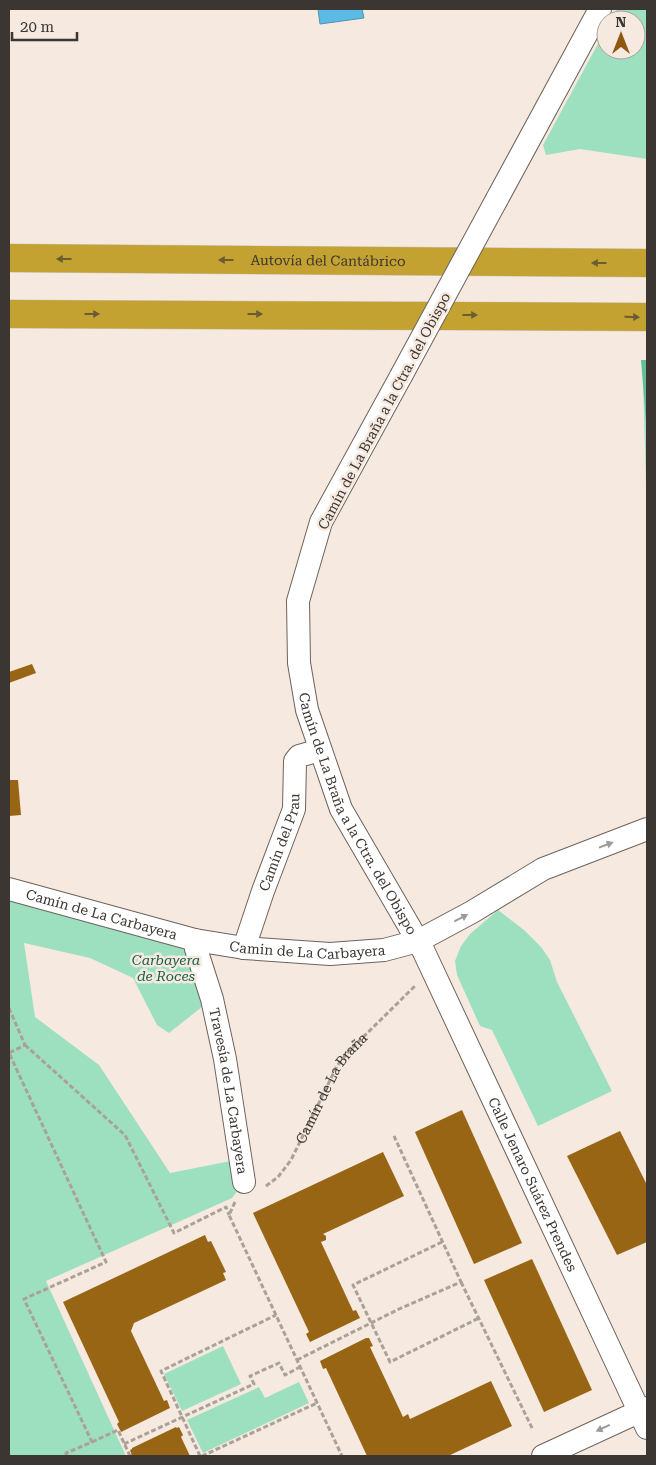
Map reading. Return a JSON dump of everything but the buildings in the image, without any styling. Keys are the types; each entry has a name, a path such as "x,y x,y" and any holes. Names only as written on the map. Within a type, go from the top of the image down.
{"highway":[{"name":"Autovía del Cantábrico","path":"9,258 647,263"},
{"path":"9,314 647,317"}],"street":[{"name":"Camín de La Braña a la Ctra. del Obispo","path":"418,940 341,809 320,750 307,710 299,663 298,601 322,522 600,9"},
{"name":"Camín del Prau","path":"244,948 294,809 295,762 299,756 320,750"},
{"path":"418,940 472,912 543,869 647,829"},
{"name":"Camín de La Carbayera","path":"9,889 195,940"},
{"name":"Camin de La Carbayera","path":"195,940 244,948 330,954 384,950 418,940"},
{"name":"Travesía de La Carbayera","path":"195,940 212,1000 225,1059 244,1182"},
{"name":"Calle Jenaro Suárez Prendes","path":"418,940 645,1416"},
{"path":"543,1456 645,1416"}],"path":[{"name":"Camín de La Braña","path":"244,1182 265,1186 278,1178 291,1160 337,1066 413,986 420,982"},
{"path":"9,1008 25,1045 125,1134 174,1233 226,1207 342,1456"},
{"path":"25,1045 9,1053 106,1262 24,1299 92,1442"},
{"path":"394,1136 442,1242 533,1430"},
{"path":"229,1215 244,1182"},
{"path":"442,1242 353,1285 390,1362 478,1318"},
{"path":"297,1360 371,1323 461,1282"},
{"path":"276,1315 161,1371 201,1456 317,1403"},
{"path":"124,1444 254,1384 250,1376 279,1363 285,1375 300,1367"},
{"path":"67,1456 66,1453 118,1430 130,1456"}],"green space":[{"path":"647,9 647,159 580,149 546,155 543,145 596,47 596,60 646,60 646,10 616,10"},
{"path":"641,360 647,360 647,435"},
{"path":"643,379 647,379 647,520"},
{"name":"Carbayera de Roces","path":"9,889 195,940 212,999 169,1033 157,1025 133,978 90,958 24,943 35,1017 99,1065 170,1173 241,1159 244,1182 232,1198 46,1281 126,1456 9,1456"},
{"path":"498,910 524,930 541,947 550,960 557,982 612,1091 538,1126 492,1030 480,1026 457,975 455,961 461,946 470,934"},
{"path":"223,1346 241,1384 182,1411 164,1374"},
{"path":"299,1382 309,1403 203,1453 187,1420 259,1387 265,1398"}],"water":[{"path":"318,9 362,9 364,18 320,24"}]}
